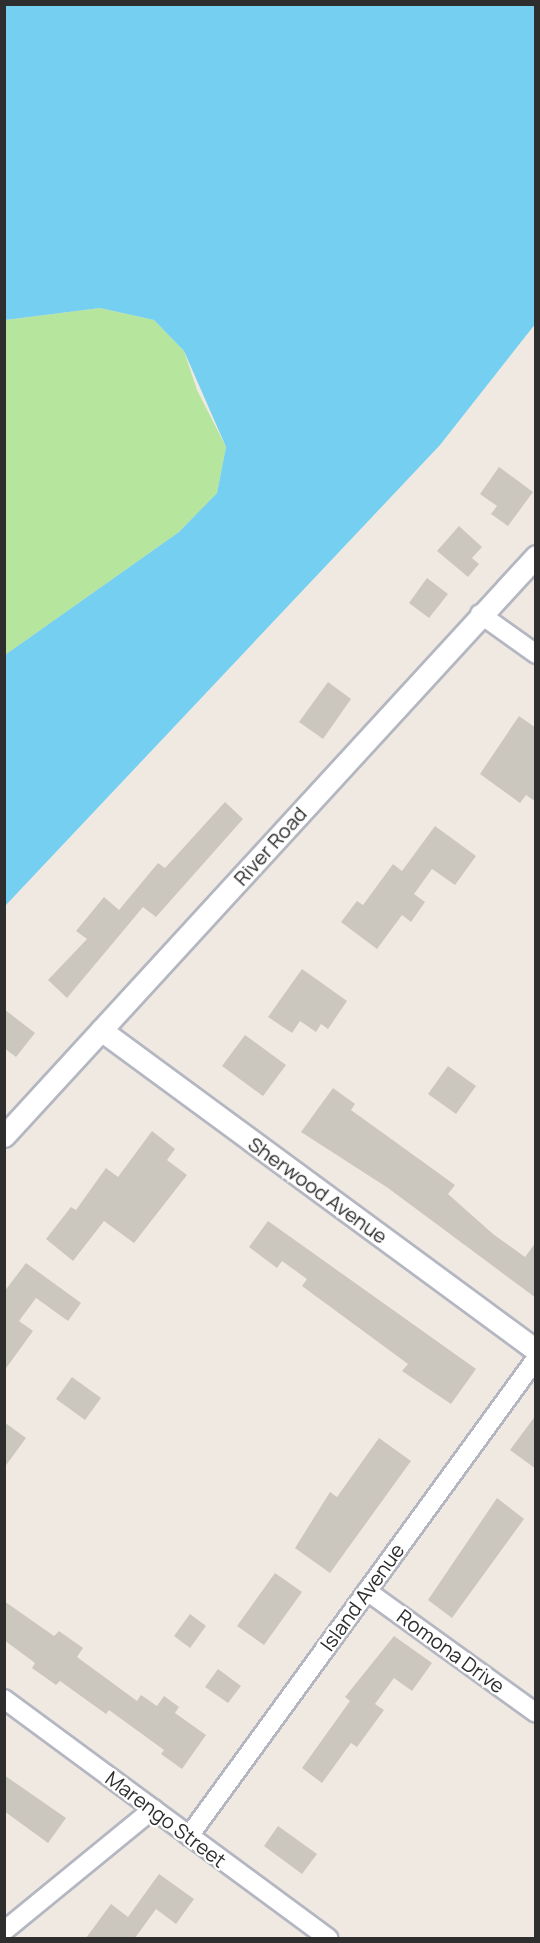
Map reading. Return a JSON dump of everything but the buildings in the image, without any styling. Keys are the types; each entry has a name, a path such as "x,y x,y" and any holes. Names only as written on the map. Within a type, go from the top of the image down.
{"street":[{"name":"River Road","path":"4,1136 480,614 536,556"},
{"path":"480,614 536,654"},
{"name":"Sherwood Avenue","path":"101,1030 536,1350"},
{"name":"Island Avenue","path":"189,1836 536,1359"},
{"name":"Romona Drive","path":"367,1591 536,1713"},
{"name":"Marengo Street","path":"4,1699 328,1938"},
{"path":"4,1930 153,1809"}],"green space":[{"path":"100,308 154,320 184,351 197,390 226,447 217,493 179,532 5,655 5,320"}],"water":[{"path":"5,4 535,5 536,323 440,445 5,906 5,655 179,532 217,493 226,447 184,351 154,320 100,308 5,320"}]}
